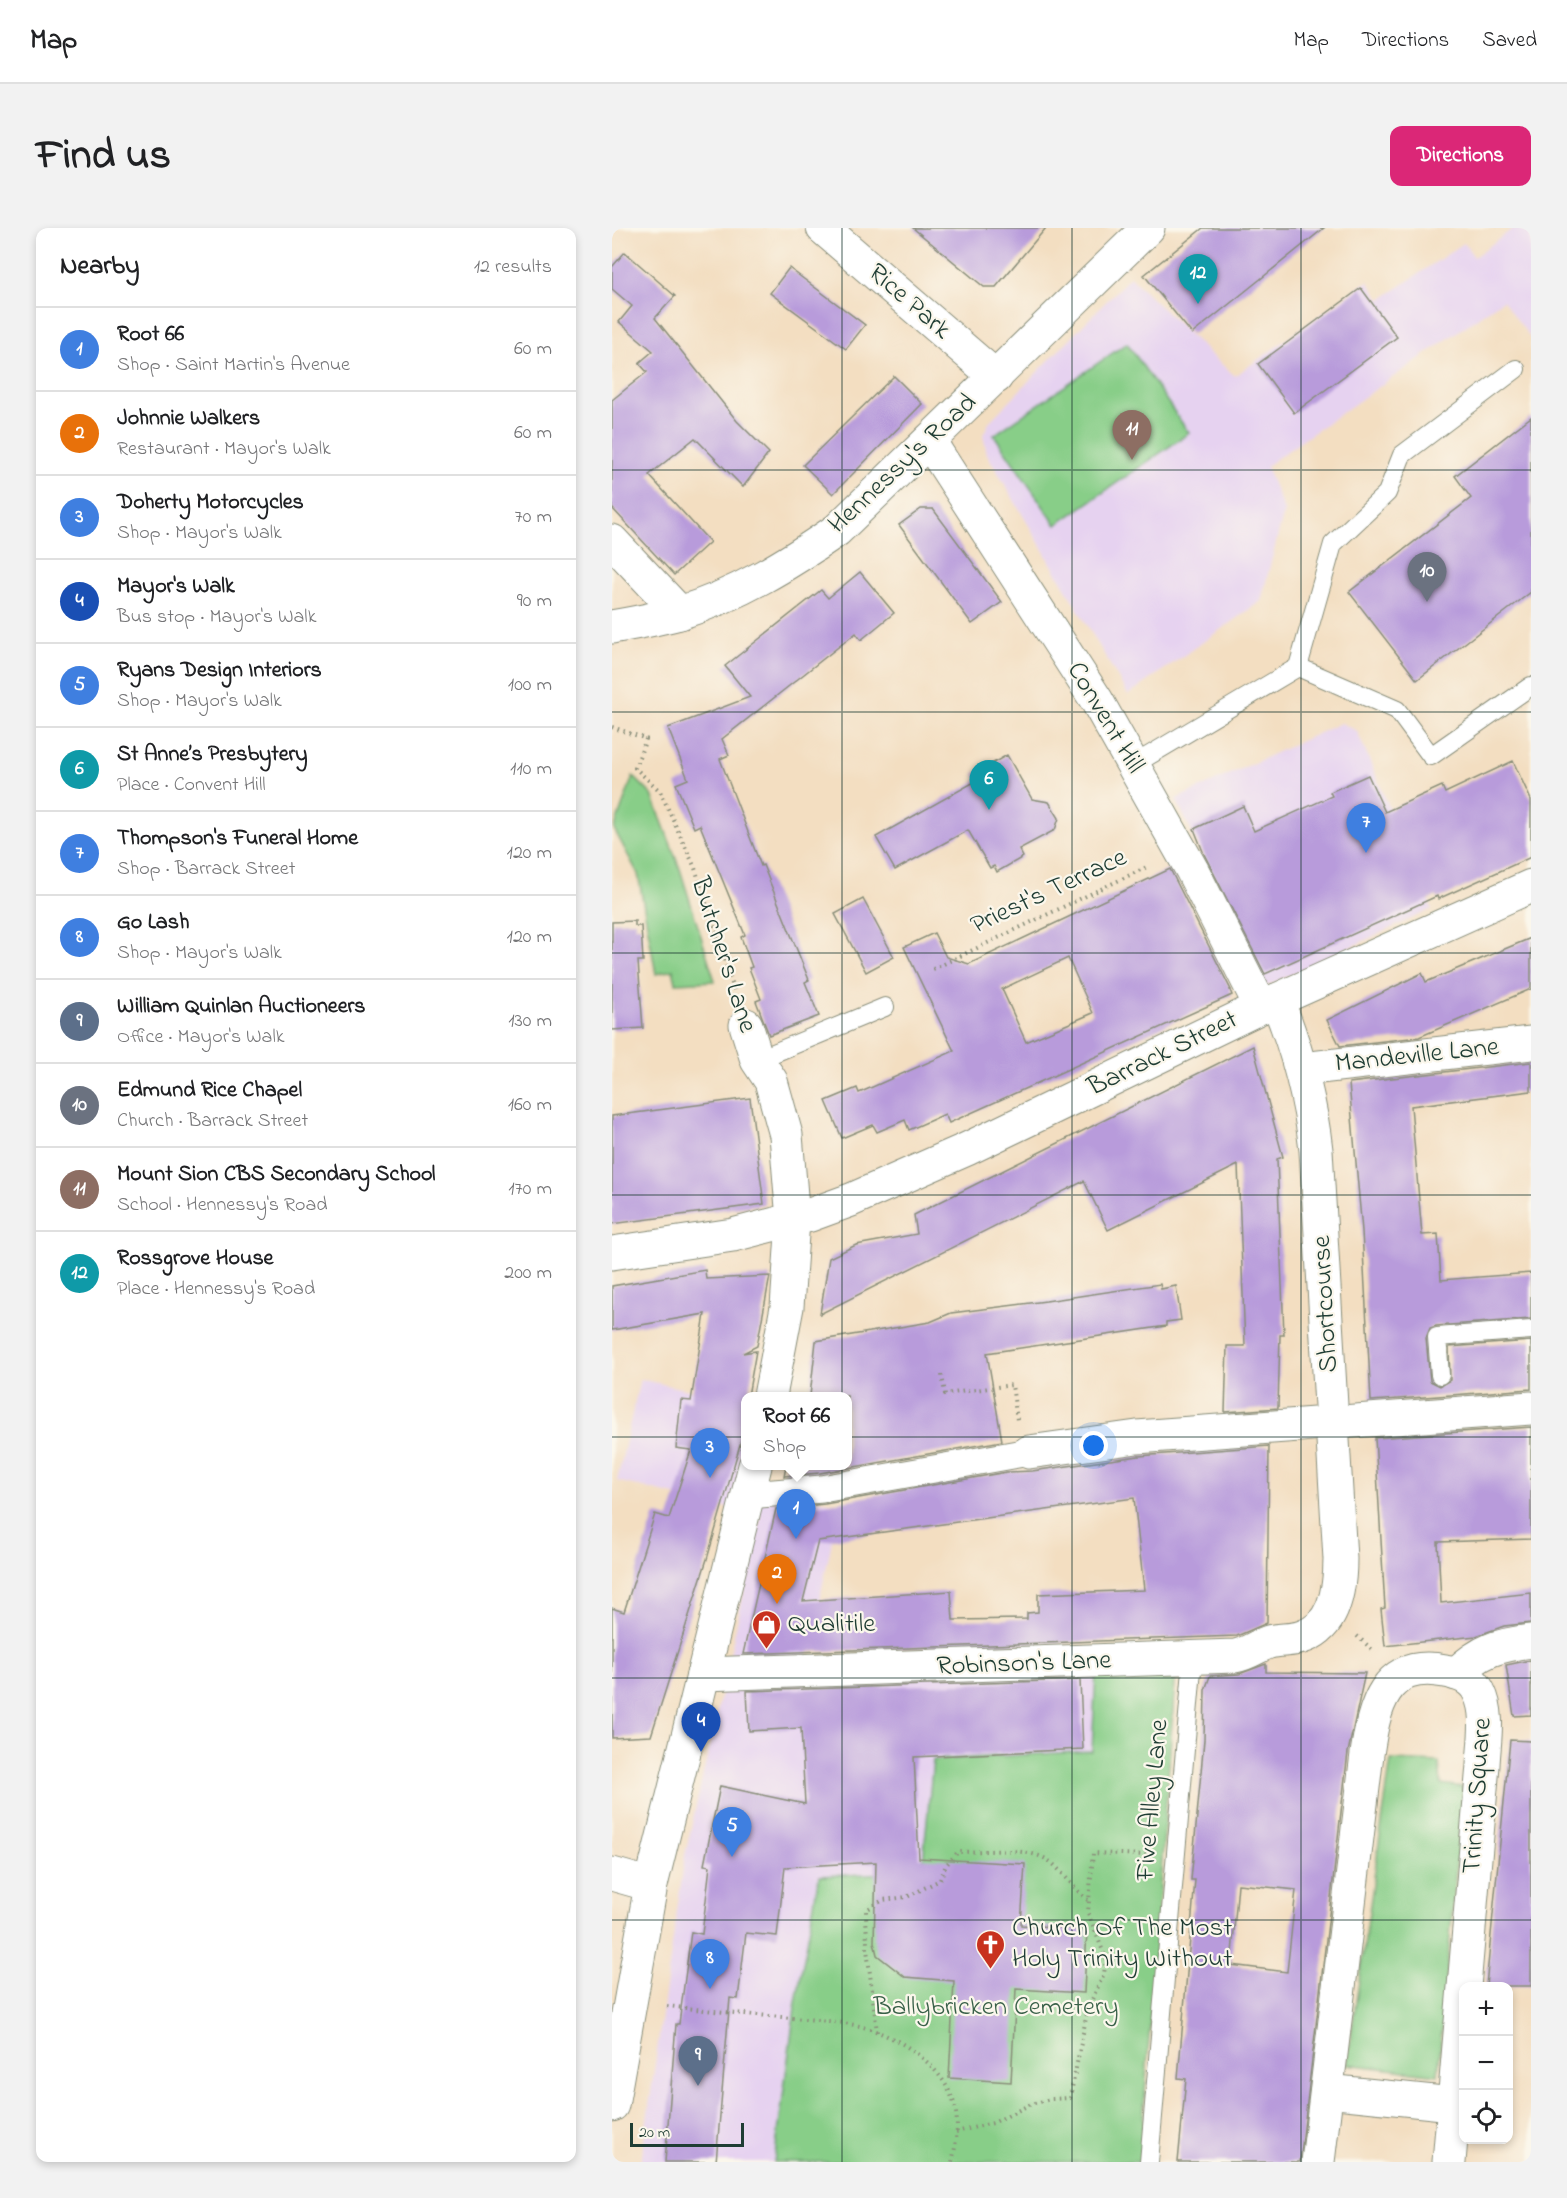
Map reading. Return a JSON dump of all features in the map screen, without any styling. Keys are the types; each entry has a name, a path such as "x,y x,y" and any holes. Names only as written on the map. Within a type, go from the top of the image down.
{"street":[{"name":"Rice Park","path":"823,228 996,377"},
{"name":"Hennessy's Road","path":"612,627 680,612 737,591 793,560 837,530 1148,228"},
{"name":"Convent Hill","path":"929,441 1097,701 1269,1004"},
{"path":"612,541 680,612"},
{"name":"Barrack Street","path":"612,1253 733,1235 793,1220 851,1200 937,1162 1269,1004 1531,886"},
{"name":"Shortcourse","path":"1269,1004 1302,1069 1313,1119 1340,1576 1331,1612"},
{"name":"Butcher's Lane","path":"746,1025 757,1060 771,1081 786,1135 793,1220 787,1307 771,1392"},
{"name":"Mandeville Lane","path":"1302,1069 1531,1042"},
{"path":"612,2105 651,1885 752,1480 822,1489 1025,1452 1137,1437 1531,1408"},
{"name":"Robinson's Lane","path":"703,1674 1193,1658 1246,1654 1269,1642 1304,1637 1314,1632 1331,1612"},
{"path":"1456,1674 1478,1655 1491,1649 1531,1641"},
{"name":"Trinity Square","path":"1401,1676 1429,1669 1456,1674 1471,1681 1478,1689 1485,1709 1485,1732 1449,2162"},
{"path":"1318,2162 1371,1731 1381,1696 1392,1682 1401,1676"},
{"path":"612,1874 651,1885"},
{"path":"1327,2091 1453,2104"}],"lane":[{"path":"1133,765 1298,667 1334,544 1387,493 1402,455 1516,369"},
{"path":"1298,667 1398,710 1431,756 1531,686"},
{"path":"757,1060 885,1007"},
{"path":"1440,1375 1437,1337 1531,1330"},
{"name":"Five Alley Lane","path":"1149,2162 1193,1658"}],"path":[{"name":"Butcher's Lane","path":"612,727 646,739 635,768 660,791 695,868 746,1025"},
{"name":"Priest's Terrace","path":"933,969 1177,842"},
{"path":"942,1375 945,1394 1012,1385 1025,1452"},
{"path":"1331,1612 1401,1676"},
{"path":"877,2032 867,1948 866,1910 883,1900 907,1897 940,1880 946,1865 958,1852 1025,1851 1052,1863 1075,1890 1089,1901"},
{"path":"956,2132 993,2123 1031,2104 1051,2099 1070,2098 1088,2008 1104,1974 1106,1959 1088,1913 1093,1853 1152,1855"},
{"path":"629,2002 837,2022 889,2036 909,2047 938,2075 955,2107 956,2132 952,2162"}],"shaded area":[{"path":"1514,228 1531,228 1531,339 1503,300 1266,466 1284,511 1261,601 1128,695 987,454 983,435 990,421 1130,277 1235,376 1368,281 1380,300 1464,243 1474,257"},
{"path":"1341,723 1357,731 1432,909 1265,987 1176,799"},
{"path":"640,1379 741,1402 741,1470 750,1470 781,1494 840,1504 803,1677 1096,1672 1092,1751 933,1760 922,1872 819,1876 795,2008 774,2162 641,2162 685,1855 761,1516 617,1481"}],"green space":[{"path":"1127,343 1189,433 1056,525 994,435"},
{"path":"633,776 652,795 680,869 715,981 676,983 673,970 656,974 638,874 614,829"},
{"name":"Ballybricken Cemetery","path":"1176,1668 1140,2162 774,2162 795,2008 819,1876 922,1872 933,1760 1092,1751 1096,1672"},
{"path":"1391,1760 1439,1762 1441,1784 1463,1787 1438,2075 1347,2064"}],"building":[{"path":"913,228 1046,228 996,287 984,287"},
{"path":"1203,228 1324,228 1192,334 1144,275"},
{"path":"625,252 675,296 655,318 737,421 769,453 743,487 695,438 649,475 710,542 674,575 612,508 612,400 647,372 639,363 653,351 619,322 632,306 612,289 612,267"},
{"path":"789,268 865,325 846,349 770,293"},
{"path":"1361,288 1397,337 1294,413 1258,364"},
{"path":"894,376 922,404 833,494 803,465"},
{"path":"1531,417 1531,592 1417,680 1349,592 1471,498 1455,476"},
{"path":"921,509 933,509 1002,602 972,624 899,525"},
{"path":"860,572 894,613 861,640 856,633 722,739 729,755 720,759 761,866 763,865 809,980 805,982 819,1016 769,1035 756,1001 761,999 749,968 752,967 741,937 745,935 700,825 694,828 676,784 688,779 668,728 750,697 725,666 821,590 828,598"},
{"path":"1007,755 1032,799 1049,802 1059,818 1055,830 1019,849 1023,857 997,872 994,866 990,868 968,830 895,870 876,837 978,780 974,774"},
{"path":"1513,761 1531,800 1531,857 1438,899 1437,896 1265,974 1204,854 1194,829 1243,806 1254,831 1332,796 1330,792 1368,775 1385,812 1442,786 1445,793"},
{"path":"1170,869 1232,995 949,1123 945,1114 909,1130 905,1120 877,1132 873,1125 842,1138 826,1101 857,1088 859,1093 954,1051 904,947 934,933 946,957 969,964","holes":["1068,958 1093,1013 1026,1042 1002,989"]},
{"path":"863,899 894,957 866,972 835,914"},
{"path":"635,921 635,926 641,926 643,961 638,961 643,1028 612,1030 612,922"},
{"path":"1531,938 1531,989 1419,1037 1340,1046 1327,1020 1422,973 1426,982"},
{"path":"1253,1046 1283,1157 1277,1159 1284,1335 1280,1335 1278,1408 1225,1412 1227,1346 1245,1346 1238,1165 1108,1230 1084,1181 820,1314 829,1258 856,1245 917,1234 914,1215"},
{"path":"1531,1062 1531,1091 1411,1106 1422,1235 1438,1234 1441,1280 1531,1273 1531,1319 1430,1328 1426,1338 1430,1381 1440,1386 1450,1380 1449,1347 1531,1341 1531,1389 1371,1401 1362,1231 1349,1083"},
{"path":"750,1098 764,1204 612,1224 612,1116"},
{"path":"705,1270 706,1279 770,1276 757,1346 743,1353 756,1351 749,1392 741,1392 741,1441 707,1559 651,1736 612,1738 612,1608 624,1612 655,1514 669,1518 691,1450 676,1448 681,1400 691,1401 705,1314 612,1330 612,1286"},
{"path":"1160,1284 1161,1289 1176,1286 1181,1320 1166,1322 1166,1326 987,1353 1002,1441 852,1467 852,1392 810,1392 816,1341 930,1322 951,1313"},
{"path":"1531,1427 1531,1539 1438,1542 1441,1603 1531,1593 1531,1623 1504,1626 1476,1636 1385,1646 1381,1609 1385,1608 1375,1438"},
{"path":"1269,1446 1267,1623 1237,1636 743,1654 776,1509 825,1504 1007,1472 1032,1471 1139,1456","holes":["1134,1498 1144,1590 1038,1594 1038,1612 1027,1613 1027,1619 953,1620 951,1591 803,1601 818,1541"]},
{"path":"785,1470 837,1470 820,1473 784,1476"},
{"path":"1531,1660 1531,1715 1514,1716 1506,1665"},
{"path":"1266,1664 1266,1672 1365,1673 1348,1752 1300,2162 1178,2162 1186,2079 1178,2078 1195,1880 1191,1880 1204,1740 1205,1690 1210,1676 1239,1674","holes":["1238,1884 1296,1890 1287,1972 1231,1965"]},
{"path":"1080,1680 1083,1749 914,1757 919,1858 1025,1864 1021,1925 1087,1929 1084,1993 1016,1989 1011,2082 949,2078 954,1981 905,1977 877,1955 874,1942 876,1862 785,1867 777,1936 746,1933 738,1999 730,1998 716,2162 665,2162 676,2024 679,2024 691,1932 702,1934 710,1866 704,1865 720,1786 805,1804 801,1728 749,1731 747,1691"},
{"path":"1510,1740 1531,1741 1531,1986 1513,1986 1513,1982 1486,1982"}],"place":[{"name":"Rossgrove House","path":"1198,304"},
{"name":"Mount Sion CBS Secondary School","path":"1132,460"},
{"name":"Edmund Rice Chapel","path":"1427,602"},
{"name":"St Anne’s Presbytery","path":"989,810"},
{"name":"Thompson's Funeral Home","path":"1366,853"},
{"name":"Doherty Motorcycles","path":"710,1478"},
{"name":"Root 66","path":"796,1539"},
{"name":"Johnnie Walkers","path":"777,1604"},
{"name":"Qualitile","path":"767,1650"},
{"name":"Mayor's Walk","path":"701,1752"},
{"name":"Ryans Design Interiors","path":"732,1857"},
{"name":"Church Of The Most Holy Trinity Without","path":"991,1970"},
{"name":"Go Lash","path":"710,1989"},
{"name":"William Quinlan Auctioneers","path":"698,2086"}]}
